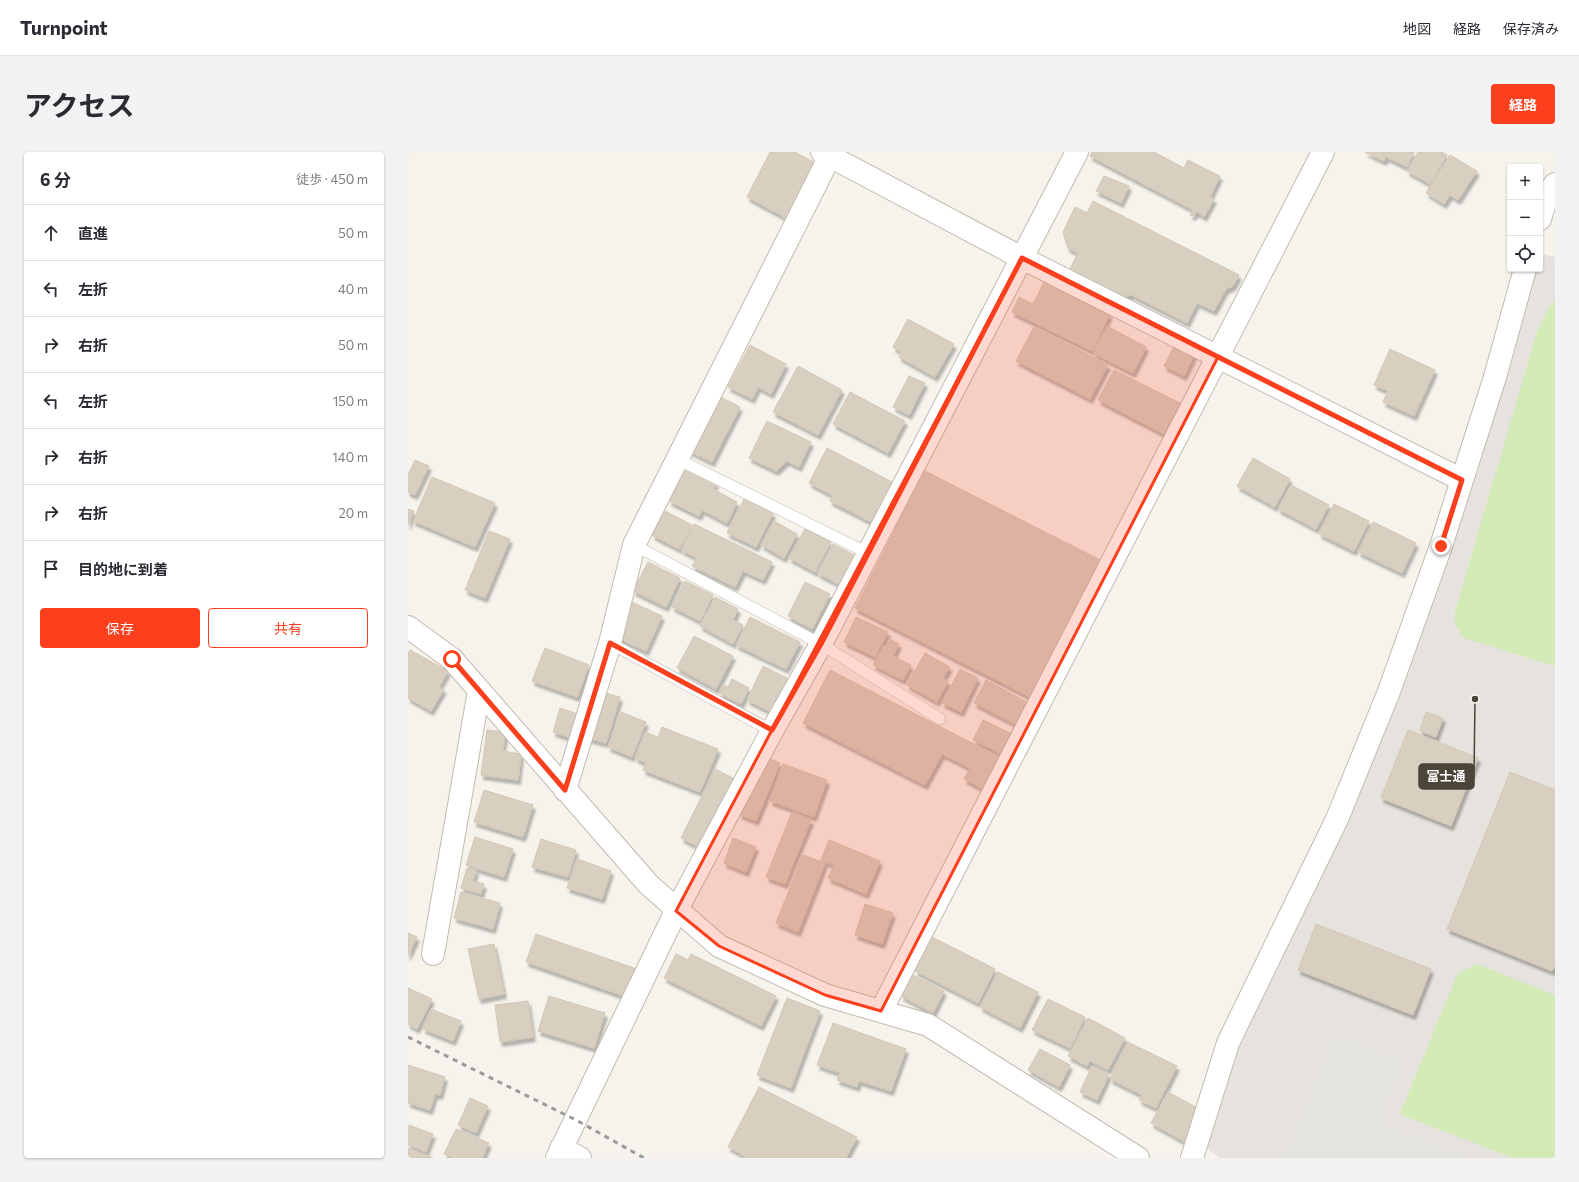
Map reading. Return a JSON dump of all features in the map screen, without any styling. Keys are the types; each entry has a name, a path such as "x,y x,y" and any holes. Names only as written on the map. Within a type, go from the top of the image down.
{"street":[{"path":"566,1155 676,911 772,730 821,644 1077,152"},
{"path":"881,1011 1324,152"},
{"path":"565,790 610,643 634,545 826,154 1022,258 1462,480"},
{"path":"1543,210 1548,193 1555,184"},
{"path":"1192,1158 1228,1043 1337,819 1388,694 1441,546 1495,377 1524,272"},
{"path":"408,627 452,659 649,885 676,911 719,946 825,995 928,1025 1138,1158"},
{"path":"433,954 479,691"}],"lane":[{"path":"677,459 868,553"},
{"path":"634,545 821,644 940,719"},
{"path":"610,643 772,730"}],"highlighted area":[{"path":"1022,258 1218,357 881,1011 825,995 719,946 676,911"}],"shaded area":[{"path":"1543,255 1555,257 1555,1158 1219,1158 1207,1148 1263,971 1362,789 1428,609 1532,272 1543,272"},
{"path":"1334,1033 1406,1060 1382,1122 1470,1158 1282,1158"}],"green space":[{"path":"1555,300 1555,666 1464,638 1455,624 1455,612 1537,332 1550,306"},
{"path":"1476,964 1555,995 1555,1158 1513,1158 1400,1114 1457,975"}],"building":[{"path":"770,152 795,152 815,163 786,218 747,197"},
{"path":"1092,152 1154,152 1184,168 1188,160 1220,176 1210,197 1214,199 1204,217 1197,212 1193,216 1190,215 1193,210 1090,156"},
{"path":"1365,152 1414,152 1407,167 1386,157 1384,161"},
{"path":"1418,152 1442,152 1447,155 1430,184 1407,171"},
{"path":"1450,155 1477,171 1458,200 1450,195 1444,204 1426,193"},
{"path":"1104,176 1129,186 1121,203 1096,191"},
{"path":"1093,201 1239,275 1233,286 1226,289 1214,311 1197,303 1187,323 1132,295 1119,297 1069,271 1078,253 1068,248 1063,232 1075,207 1087,213"},
{"path":"1044,282 1110,314 1092,351 1012,312 1019,297 1033,304"},
{"path":"908,319 954,344 935,377 899,357 901,352 893,347"},
{"path":"1107,326 1146,347 1133,373 1093,353"},
{"path":"1034,327 1108,365 1090,399 1016,361"},
{"path":"1176,343 1195,353 1184,376 1164,366"},
{"path":"750,345 786,364 771,394 758,387 752,399 728,387"},
{"path":"1390,349 1435,370 1414,416 1383,402 1388,391 1374,385"},
{"path":"798,366 842,390 818,435 773,412"},
{"path":"1114,370 1180,403 1164,434 1098,400"},
{"path":"909,376 925,383 909,415 893,407"},
{"path":"850,392 905,421 888,453 833,424"},
{"path":"717,395 740,407 712,462 689,451"},
{"path":"767,421 811,442 799,467 787,461 776,471 749,458"},
{"path":"827,448 896,484 875,524 830,501 832,495 809,483"},
{"path":"1253,458 1290,479 1275,507 1237,486"},
{"path":"415,460 429,466 415,495 408,492 408,475"},
{"path":"686,467 716,483 713,489 737,502 727,523 702,510 699,516 669,501"},
{"path":"925,471 1100,560 1030,697 855,608"},
{"path":"432,477 495,503 475,547 413,521"},
{"path":"1291,485 1329,505 1316,529 1278,509"},
{"path":"744,499 773,513 756,547 727,533"},
{"path":"1334,504 1369,521 1354,551 1319,534"},
{"path":"408,509 414,511 408,525"},
{"path":"665,511 692,525 679,549 652,535"},
{"path":"774,521 797,534 784,558 761,545"},
{"path":"1373,522 1416,543 1402,573 1358,552"},
{"path":"694,524 772,562 763,580 743,571 735,587 692,566 697,558 681,550"},
{"path":"805,529 831,542 815,572 789,558"},
{"path":"489,531 510,539 485,598 465,590"},
{"path":"833,544 856,556 840,585 817,573"},
{"path":"648,562 680,578 666,607 633,591"},
{"path":"685,581 713,595 700,621 672,607"},
{"path":"805,582 830,594 812,629 788,616"},
{"path":"715,597 738,609 733,620 743,625 733,644 700,626"},
{"path":"632,602 662,616 646,651 616,637"},
{"path":"750,617 800,642 786,669 736,645"},
{"path":"856,617 888,632 875,657 844,642"},
{"path":"694,636 733,656 716,689 677,668"},
{"path":"890,639 899,644 893,656 911,665 903,680 873,665 884,645 886,647"},
{"path":"545,648 589,665 577,697 532,681"},
{"path":"410,650 448,671 439,687 444,689 431,711 408,698 408,654"},
{"path":"925,653 950,667 943,678 948,681 937,702 907,685"},
{"path":"763,666 791,680 775,714 747,700"},
{"path":"960,669 978,678 961,712 942,703"},
{"path":"830,670 1001,758 985,790 964,779 970,768 942,754 925,785 803,723"},
{"path":"732,679 749,688 741,704 719,693 723,685 728,687"},
{"path":"986,680 1028,703 1017,725 974,703"},
{"path":"602,692 620,697 606,743 587,738"},
{"path":"560,708 584,716 577,740 553,732"},
{"path":"621,712 646,722 632,757 608,747"},
{"path":"1426,712 1443,718 1436,737 1420,731"},
{"path":"983,720 1012,734 1002,754 973,740"},
{"path":"662,727 718,749 700,792 643,770 646,763 635,758 645,732 658,737"},
{"path":"487,730 505,732 503,751 521,754 518,780 481,775"},
{"path":"1408,730 1478,758 1451,826 1381,798"},
{"path":"762,756 780,763 756,821 739,814"},
{"path":"783,764 827,780 814,817 770,801"},
{"path":"715,769 737,780 703,849 681,838"},
{"path":"1510,772 1555,790 1555,965 1552,971 1447,929"},
{"path":"484,790 533,805 523,837 474,822"},
{"path":"792,812 811,820 785,884 766,877"},
{"path":"475,837 513,849 504,877 466,865"},
{"path":"733,838 756,847 746,872 724,863"},
{"path":"541,839 576,850 568,877 532,867"},
{"path":"829,840 880,861 866,894 828,878 834,865 821,860"},
{"path":"803,855 825,863 798,932 776,923"},
{"path":"577,859 611,871 602,899 567,888"},
{"path":"467,868 476,870 473,881 484,884 481,894 461,888"},
{"path":"461,892 500,903 493,929 454,918"},
{"path":"865,904 893,913 882,944 855,935"},
{"path":"1316,924 1431,969 1413,1015 1298,970"},
{"path":"408,933 417,937 408,956"},
{"path":"536,934 637,969 627,997 526,962"},
{"path":"932,937 995,969 978,1003 915,971"},
{"path":"494,944 504,994 479,999 468,949"},
{"path":"676,954 688,960 691,954 776,996 761,1026 664,978"},
{"path":"998,972 1038,992 1020,1028 980,1007"},
{"path":"913,975 944,991 933,1013 901,996"},
{"path":"408,988 432,999 417,1029 408,1024"},
{"path":"549,996 605,1013 594,1048 538,1031"},
{"path":"787,998 820,1011 791,1088 757,1075"},
{"path":"1048,999 1085,1017 1070,1048 1032,1030"},
{"path":"528,1001 533,1037 500,1042 495,1005"},
{"path":"431,1009 461,1021 453,1041 423,1029"},
{"path":"1088,1018 1125,1038 1108,1070 1090,1061 1087,1066 1068,1056"},
{"path":"833,1023 906,1049 891,1091 859,1081 857,1087 837,1080 840,1073 817,1065"},
{"path":"1128,1042 1177,1066 1156,1108 1139,1100 1142,1095 1110,1079"},
{"path":"1040,1049 1070,1065 1059,1087 1028,1070"},
{"path":"408,1065 445,1077 440,1095 435,1094 430,1110 408,1103"},
{"path":"1092,1066 1109,1074 1097,1100 1080,1092"},
{"path":"759,1087 857,1137 846,1158 744,1158 745,1156 728,1147"},
{"path":"1168,1092 1203,1111 1185,1142 1151,1123"},
{"path":"470,1098 488,1106 476,1133 458,1125"},
{"path":"409,1125 433,1134 426,1152 408,1145"},
{"path":"456,1129 489,1143 482,1158 453,1158 444,1154"},
{"path":"408,1148 433,1158 408,1158"}],"railway":[{"path":"408,1037 576,1120 644,1158"}],"place":[{"name":"富士通","path":"1475,699"}],"route":[{"path":"452,659 565,790 610,643 772,730 821,644 1022,258 1462,480 1441,546"}]}
